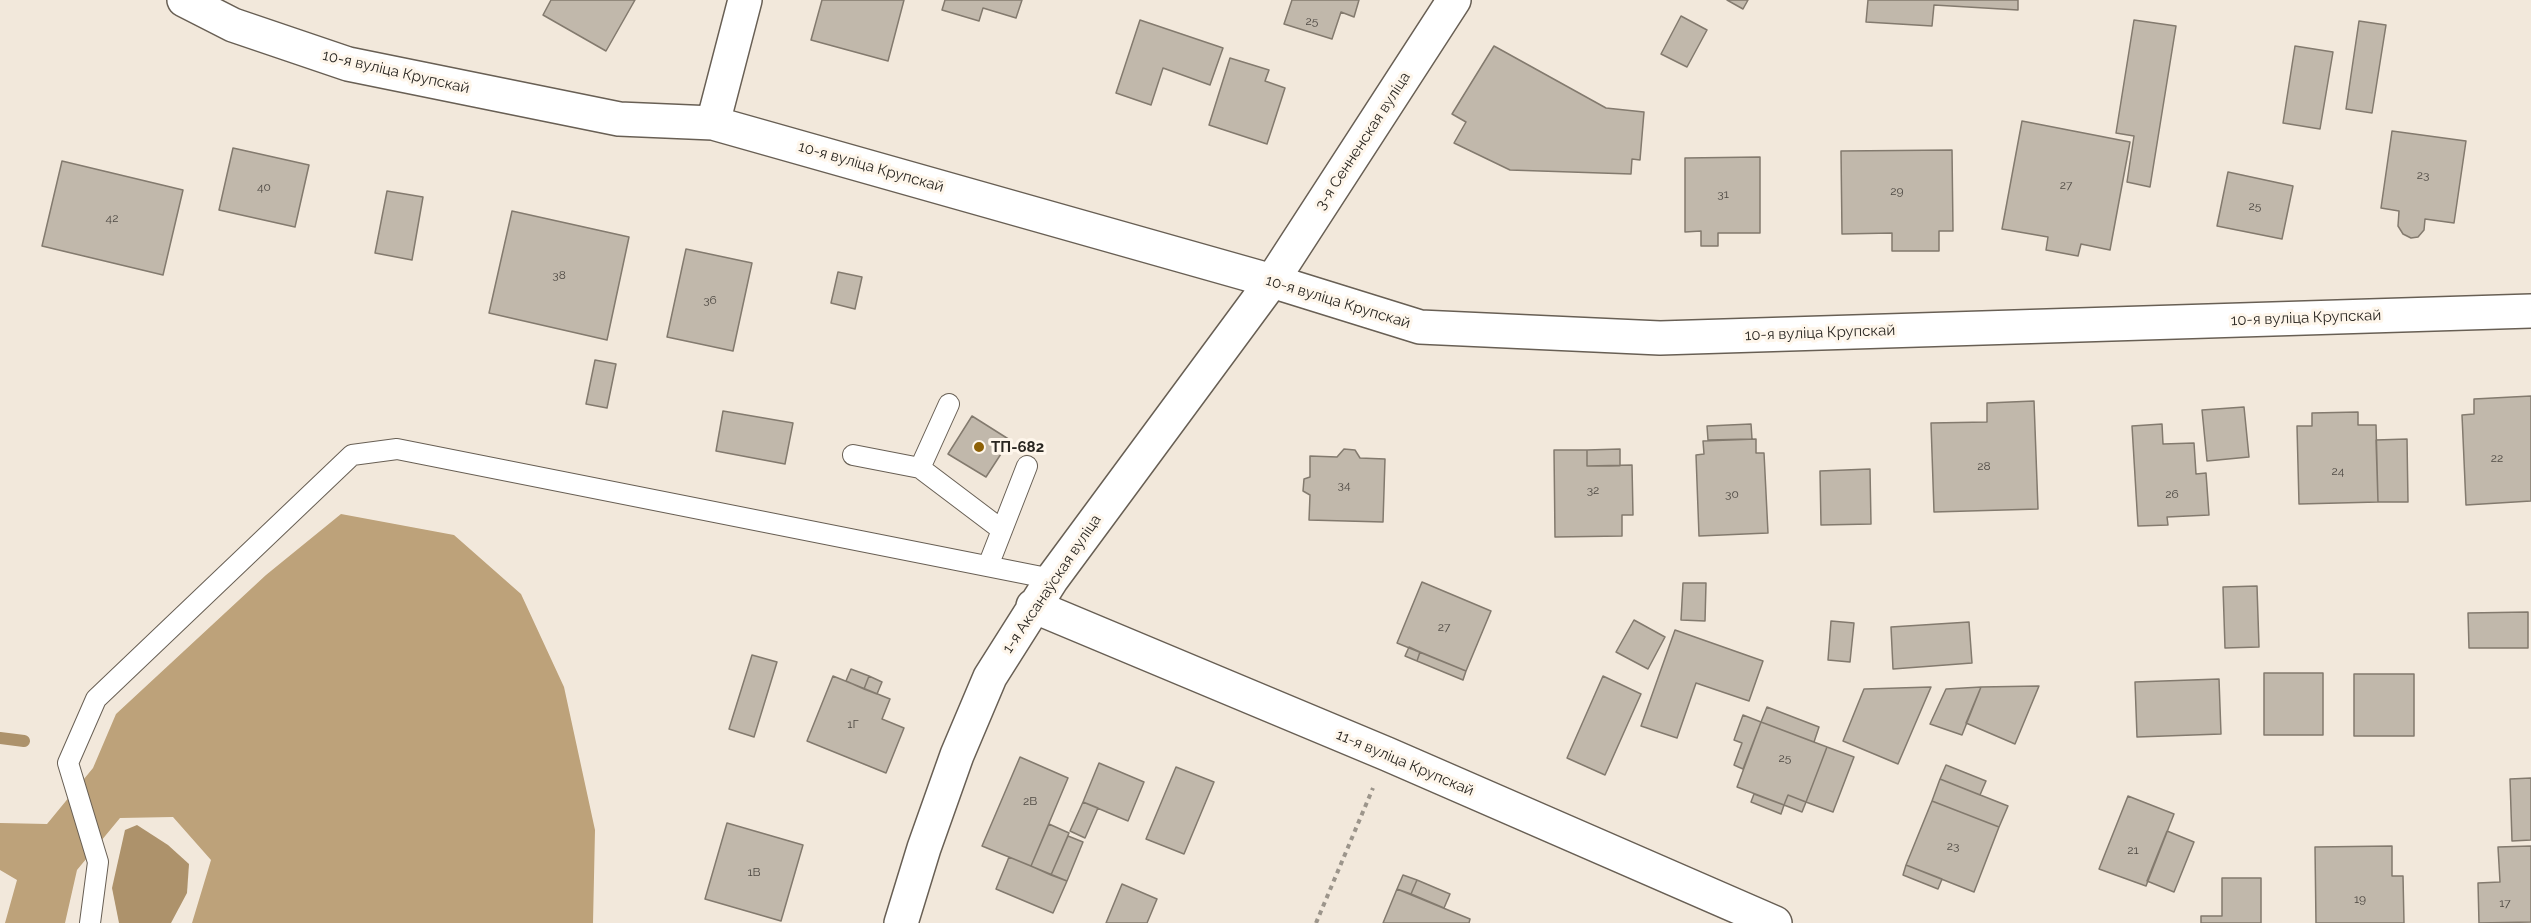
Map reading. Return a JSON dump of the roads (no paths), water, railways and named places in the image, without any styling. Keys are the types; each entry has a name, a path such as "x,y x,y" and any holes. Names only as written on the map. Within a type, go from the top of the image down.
{"street":[{"name":"10-я вуліца Крупскай","path":"184,0 232,25 348,64 620,119 713,123 1272,281 1420,327 1660,338 2531,312"},
{"path":"713,123 745,0"},
{"name":"3-я Сенненская вуліца","path":"1272,281 1454,0"},
{"name":"1-я Аксанаўская вуліца","path":"901,923 924,848 957,755 990,677 1052,579 1272,281"},
{"name":"11-я вуліца Крупскай","path":"1033,606 1387,754 1775,923"}],"lane":[{"path":"920,468 949,404"},
{"path":"90,923 98,862 68,764 96,699 352,454 397,449 1052,579"},
{"path":"853,455 920,468 1002,530"},
{"path":"988,566 1027,466"}],"waterway":[{"path":"0,738 24,741"}],"place":[{"name":"ТП-682","path":"979,447"}]}
